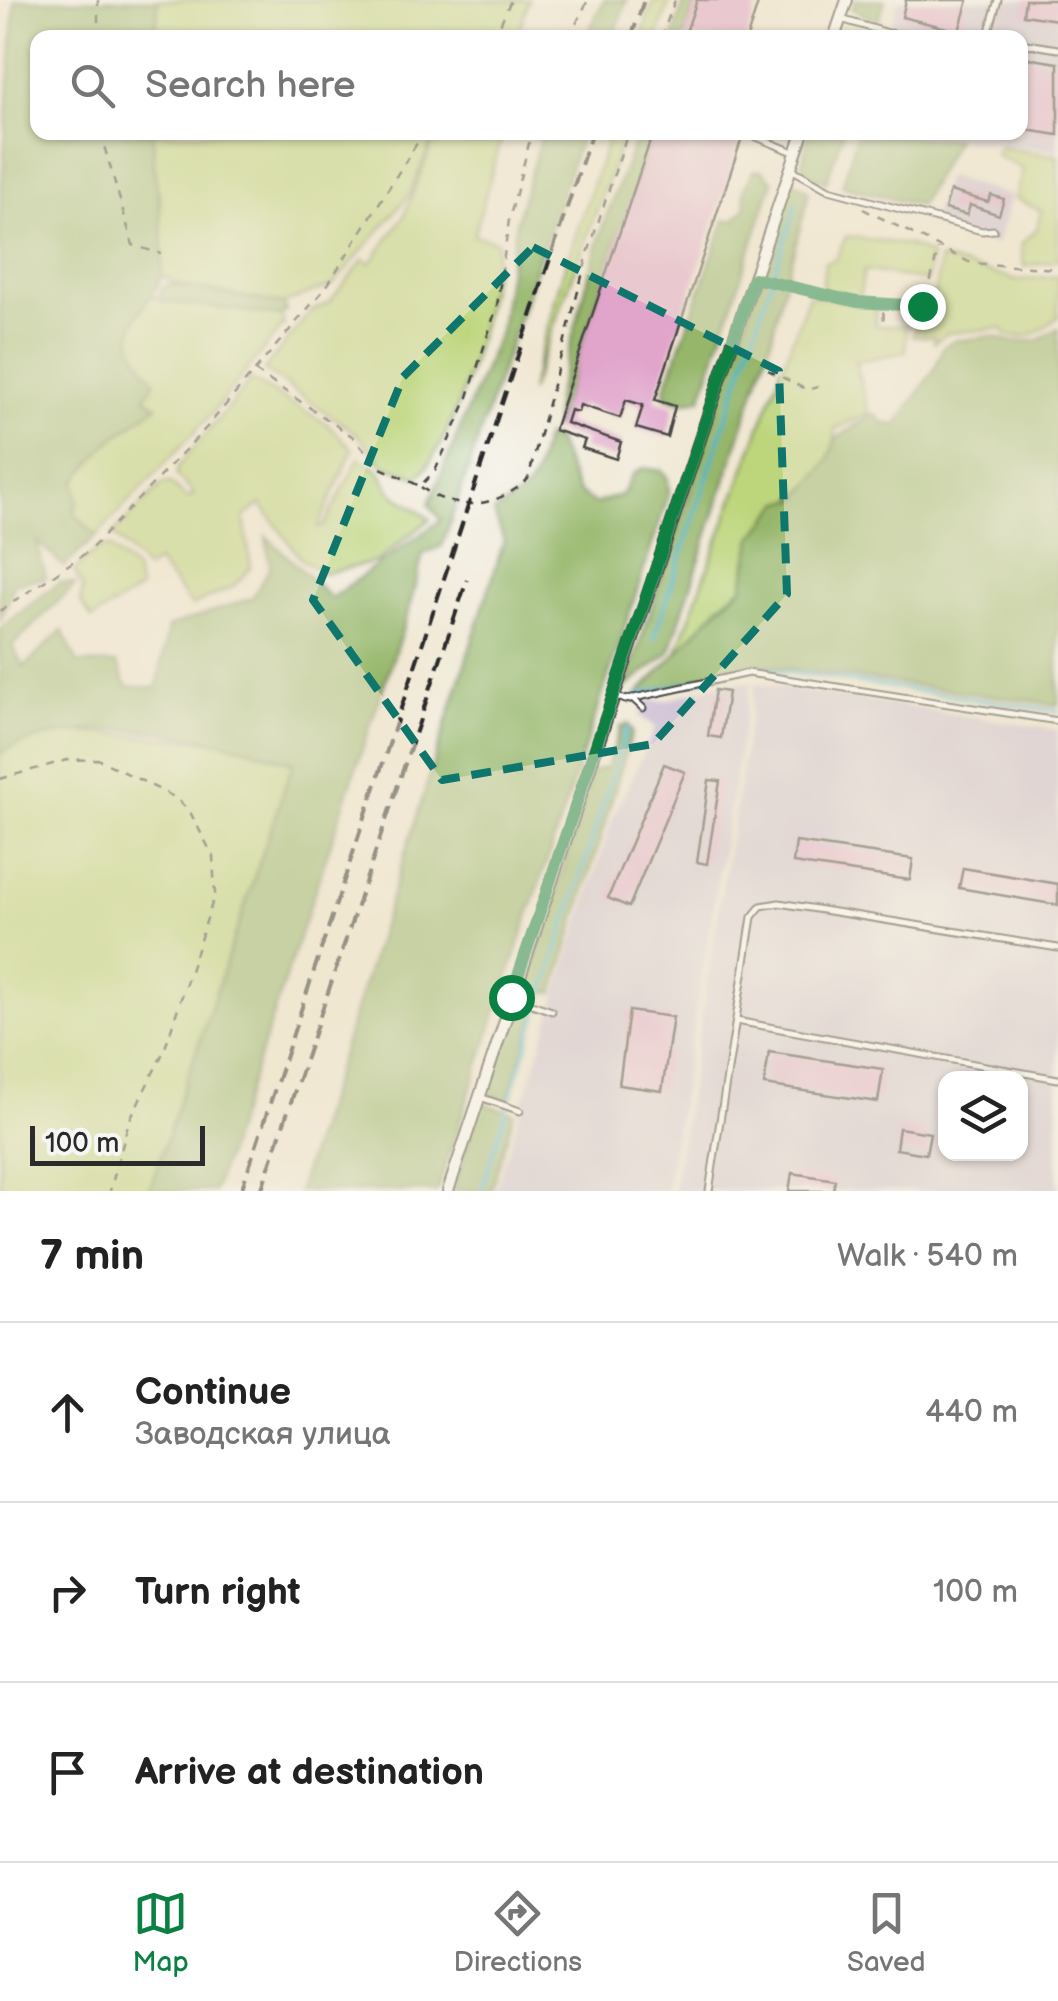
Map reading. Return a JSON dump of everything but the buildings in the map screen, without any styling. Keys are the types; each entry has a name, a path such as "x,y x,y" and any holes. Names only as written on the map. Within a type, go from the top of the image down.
{"street":[{"path":"837,30 847,0"},
{"path":"448,1191 800,140"}],"lane":[{"path":"990,30 998,0"},
{"path":"840,19 878,30"},
{"path":"1028,45 1058,49"},
{"path":"763,140 796,154"},
{"path":"790,168 828,190 994,230"},
{"path":"613,694 632,698 748,672 1058,720"},
{"path":"632,698 644,708"},
{"path":"709,1191 752,917 761,906 780,902 1058,948"},
{"path":"511,997 552,1011"},
{"path":"735,1021 1058,1078"},
{"path":"477,1096 520,1110"}],"path":[{"path":"98,0 98,30"},
{"path":"498,30 511,0"},
{"path":"573,30 588,0"},
{"path":"664,30 675,0"},
{"path":"102,140 133,245 161,254"},
{"path":"0,611 89,550 206,428 327,286 419,140"},
{"path":"420,486 435,472 466,403 497,306 510,220 530,140"},
{"path":"253,370 270,386 352,436 381,468 474,505 506,499 528,478 589,250 625,140"},
{"path":"852,205 879,214 971,263 1058,269"},
{"path":"754,278 883,305 922,306 938,248"},
{"path":"883,305 884,326"},
{"path":"768,370 807,390 818,387"},
{"path":"0,779 67,760 98,759 176,798 190,812 213,856 215,894 164,1051 129,1121 110,1191"}],"highlighted area":[{"path":"533,247 779,371 787,594 653,744 442,780 313,600 403,377"}],"shaded area":[{"path":"899,0 1058,0 1058,151 964,140 1028,140 1028,30 889,30"},
{"path":"946,176 1012,196 996,246 930,225"},
{"path":"751,682 666,1191 495,1191 613,817 656,727 640,716 643,708 649,700 665,701 722,683"},
{"path":"755,683 1058,730 1058,1191 673,1191"}],"green space":[{"path":"15,0 158,0 156,30 30,30 30,140 154,140 162,272 135,321 132,341 155,382 145,397 157,406 107,444 75,482 78,501 74,513 96,536 64,567 37,541 46,578 15,583 0,622 0,209"},
{"path":"158,0 529,0 519,30 156,30"},
{"path":"604,0 627,0 616,30 589,30"},
{"path":"654,0 670,0 659,30 643,30"},
{"path":"685,0 697,0 686,30 675,30"},
{"path":"855,0 885,0 878,22 852,9"},
{"path":"154,140 432,140 409,195 333,285 283,304 187,288 162,276 160,197 152,171"},
{"path":"441,140 501,140 474,235 498,242 480,332 460,399 434,456 418,477 385,466 356,433 264,370 310,312 330,302 364,259 370,264 404,216 432,145"},
{"path":"540,140 580,140 442,546 423,554 407,616 214,1191 149,1191 293,763 224,743 145,731 67,733 32,740 0,753 0,628 60,582 76,584 12,646 24,667 62,630 78,663 117,664 127,686 157,688 168,627 252,598 270,568 266,536 331,598 441,520 429,504 500,331 516,222"},
{"path":"608,140 622,140 530,391 560,282"},
{"path":"635,140 651,140 554,430 556,399 601,231"},
{"path":"807,140 841,140 826,183 801,169"},
{"path":"856,140 955,140 919,206 842,186"},
{"path":"999,147 1058,156 1058,260 1024,267 1021,244 1037,229 1041,211 1015,198 1023,169 995,155"},
{"path":"754,170 762,170 773,181 701,399 682,402 667,397 665,389 725,220 735,220 746,207 744,190"},
{"path":"792,180 809,191 801,227 773,334 669,653 625,688"},
{"path":"846,236 908,245 931,255 927,281 864,270 859,299 822,292 825,262 835,260"},
{"path":"940,259 1017,280 1058,276 1058,317 1041,330 1023,336 1007,335 1002,328 947,333 934,343 934,337 912,336 927,307 937,307 934,296"},
{"path":"169,284 283,304 287,311 281,316 161,301 161,289"},
{"path":"809,295 876,306 875,326 906,326 906,352 855,362 869,413 835,429 833,448 815,480 760,528 753,540 743,587 721,604 674,660"},
{"path":"148,296 281,316 284,324 208,418 96,536 74,513 75,482 107,443 156,406 144,396 115,350"},
{"path":"1058,328 1058,705 756,664 637,694 743,587 753,537 782,502 798,499 828,461 836,439 874,413 884,423 897,425 935,368 943,347 953,341 993,336 1012,342 1039,340"},
{"path":"251,380 326,423 353,449 318,527 324,526 359,458 379,471 391,492 430,519 376,562 324,573 301,559 261,504 244,517 251,567 234,586 192,606 157,562 146,569 113,534 163,483 170,483 188,499 194,494 176,475 178,467"},
{"path":"546,436 556,440 577,491 595,504 623,494 632,475 643,468 662,471 668,479 669,494 437,1191 298,1191 504,541 494,512 528,487"},
{"path":"109,547 135,570 140,589 92,619 80,602 83,587 74,571 99,548"},
{"path":"628,724 632,732 554,993 527,987 592,772 607,767 621,727"},
{"path":"79,732 227,742 293,763 149,1191 0,1191 0,753 30,738"},
{"path":"515,1006 536,1013 507,1101 483,1093"},
{"path":"484,1103 514,1113 491,1191 453,1191 479,1106"}],"waterway":[{"path":"654,638 797,203"},
{"path":"637,695 752,667 1058,711"},
{"path":"481,1191 627,729"}],"railway":[{"path":"634,30 644,0"},
{"path":"241,1191 589,140"},
{"path":"261,1191 467,580"}],"route":[{"path":"511,997 754,278 857,302 922,306"}]}
